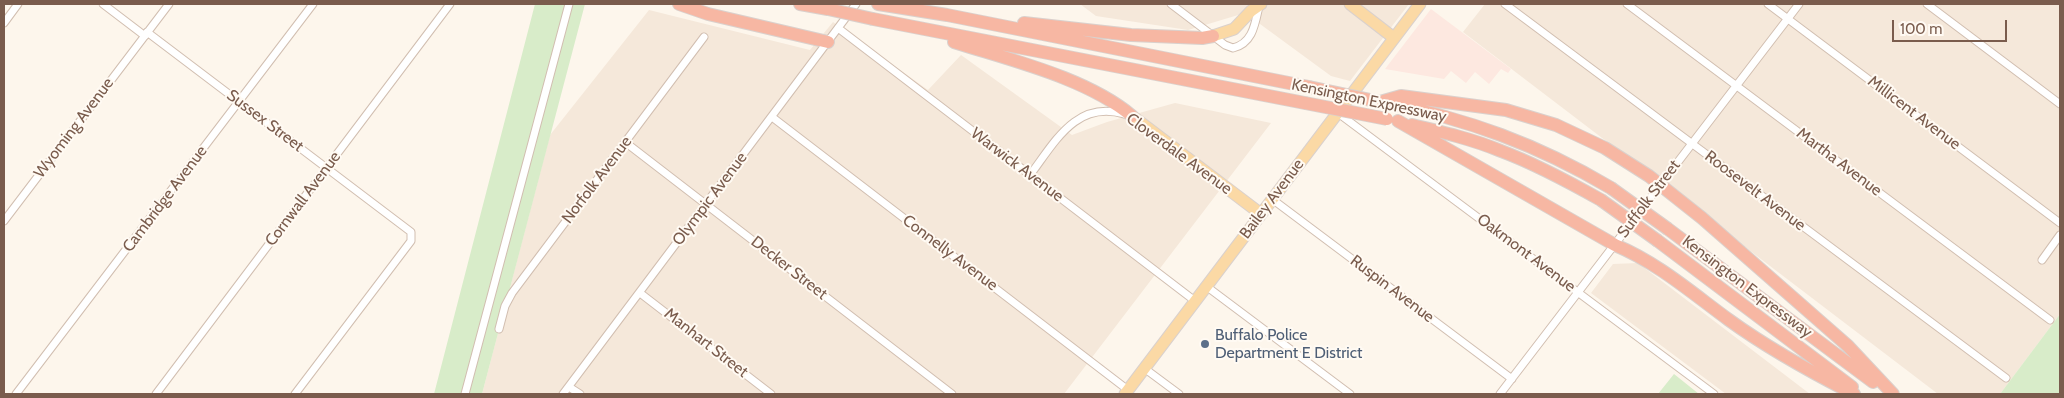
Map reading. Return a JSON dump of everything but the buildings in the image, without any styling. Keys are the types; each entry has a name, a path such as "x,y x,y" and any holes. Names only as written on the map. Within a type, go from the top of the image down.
{"highway":[{"path":"679,4 708,14 828,42"},
{"name":"Kensington Expressway","path":"800,4 1392,120 1464,138 1500,150 1558,176 1601,200 1863,394"},
{"name":"Kensington Expressway","path":"881,4 947,15 1380,102 1401,101 1504,135 1574,166 1611,188 1891,394"},
{"path":"947,15 1131,35 1202,38 1213,36"},
{"path":"906,26 1069,80 1107,98 1132,116"},
{"path":"1401,101 1483,105 1529,116 1556,125 1605,148 1660,184 1709,224 1848,346 1891,394"},
{"path":"1392,120 1615,245 1649,261 1766,345 1809,371 1854,394"}],"main road":[{"path":"1350,4 1394,38"},
{"name":"Bailey Avenue","path":"1126,392 1420,4"},
{"path":"1213,36 1234,29 1250,11 1260,5"},
{"name":"Cloverdale Avenue","path":"1132,116 1261,214"}],"street":[{"path":"4,23 18,4"},
{"name":"Sussex Street","path":"102,4 238,101 410,232 411,241 295,394"},
{"name":"Wyoming Avenue","path":"4,221 169,4"},
{"name":"Cambridge Avenue","path":"16,394 312,4"},
{"name":"Cornwall Avenue","path":"156,394 450,4"},
{"path":"465,394 569,4"},
{"name":"Olympic Avenue","path":"564,394 856,4"},
{"path":"1171,4 1229,47 1240,47 1251,36 1260,5"},
{"name":"Roosevelt Avenue","path":"1505,4 2006,378"},
{"name":"Martha Avenue","path":"1627,4 2050,320"},
{"name":"Millicent Avenue","path":"1768,4 2060,223"},
{"name":"Suffolk Street","path":"1500,394 1799,4"},
{"path":"1927,4 2060,104"},
{"name":"Warwick Avenue","path":"838,28 1195,301"},
{"name":"Norfolk Avenue","path":"499,329 505,306 512,293 704,37"},
{"name":"Cloverdale Avenue","path":"1030,175 1064,131 1081,117 1103,110 1132,116"},
{"name":"Oakmont Avenue","path":"1338,112 1714,394"},
{"name":"Connelly Avenue","path":"772,117 1126,392"},
{"name":"Decker Street","path":"625,142 952,394"},
{"name":"Ruspin Avenue","path":"1272,199 1512,379"},
{"path":"2042,260 2060,235"},
{"path":"1206,286 1350,394"},
{"name":"Manhart Street","path":"640,293 771,394"},
{"path":"1144,368 1179,394"},
{"path":"569,387 580,394"}],"shaded area":[{"path":"1080,4 1409,4 1350,81 1331,76 1245,13 1188,30 1096,16"},
{"path":"1485,4 2060,4 2060,314 2000,394 1938,394 1463,32"},
{"path":"1431,9 1511,69 1508,73 1501,69 1489,84 1475,72 1466,83 1451,71 1444,79 1385,69"},
{"path":"649,10 810,50 833,22 928,90 961,55 1072,135 1107,122 1175,103 1271,123 1064,394 482,394 550,135"},
{"path":"1638,263 1810,394 1726,394 1591,293 1613,264"}],"green space":[{"path":"535,4 585,4 482,394 434,394"},
{"path":"2060,314 2060,394 2000,394"},
{"path":"1674,374 1699,394 1658,394"}],"place":[{"name":"Buffalo Police Department E District","path":"1205,344"}]}
